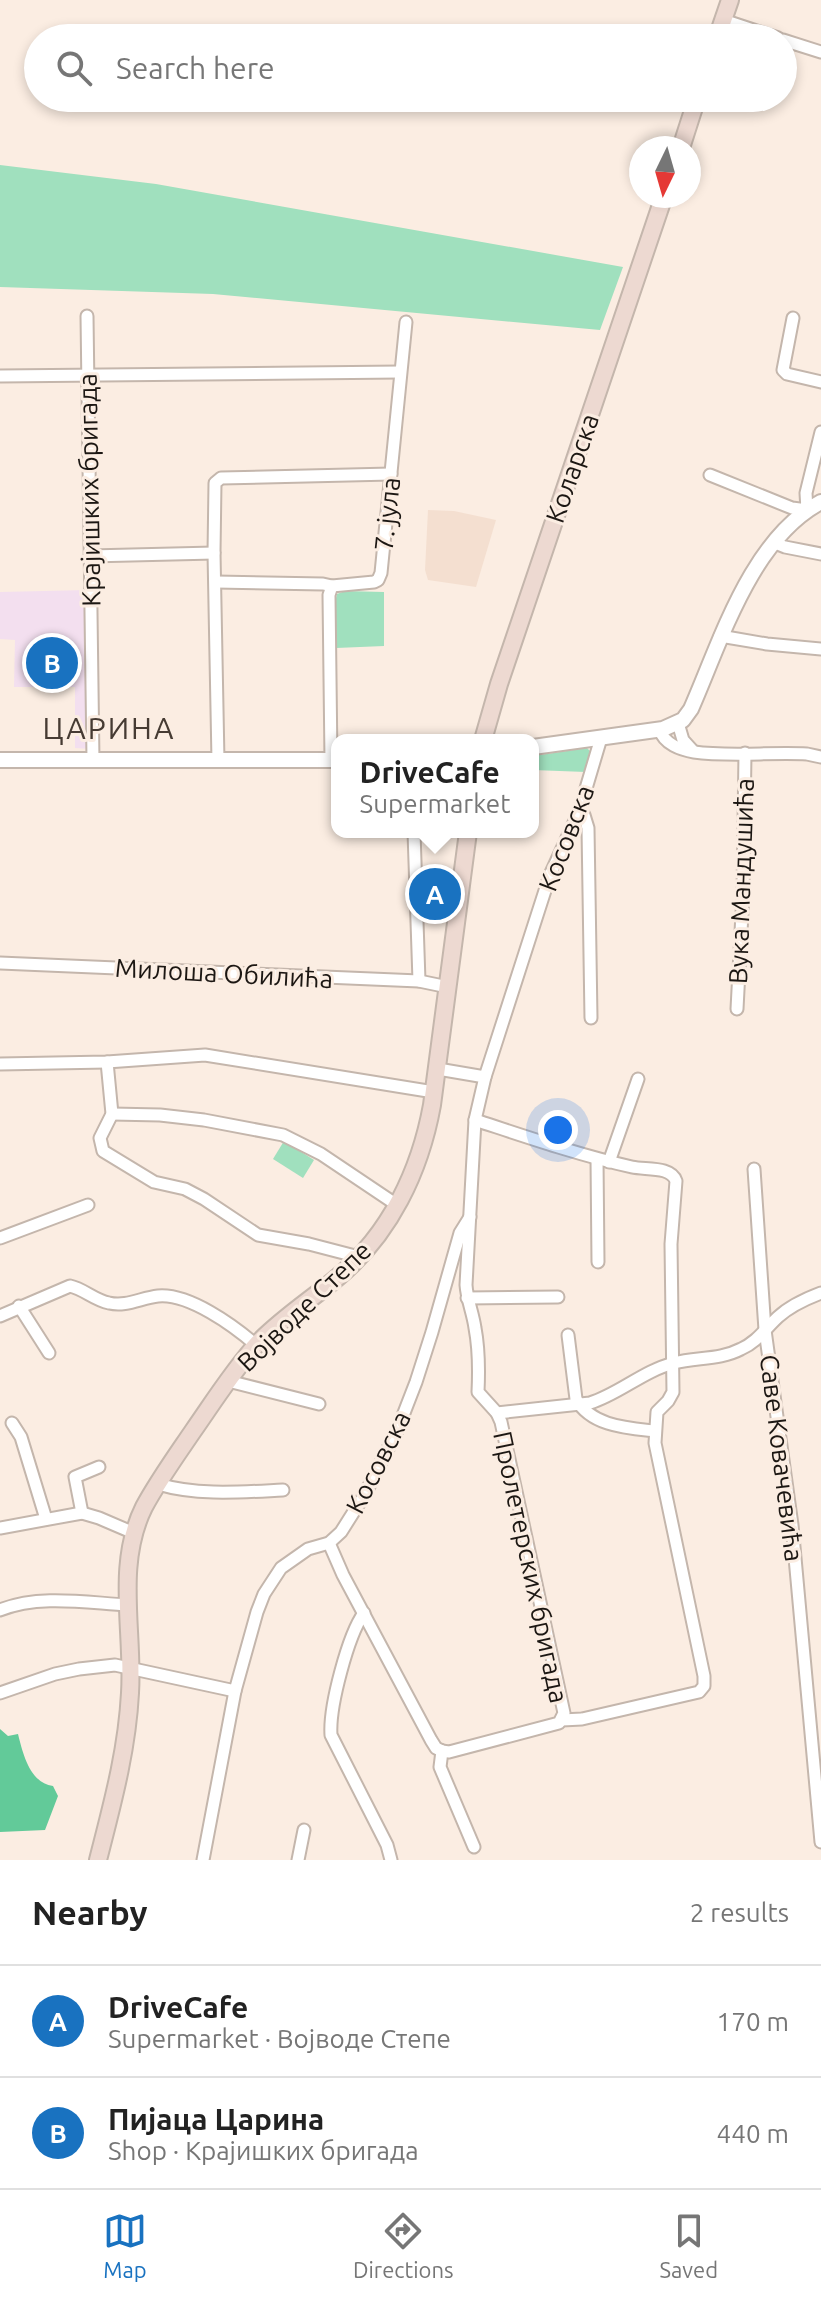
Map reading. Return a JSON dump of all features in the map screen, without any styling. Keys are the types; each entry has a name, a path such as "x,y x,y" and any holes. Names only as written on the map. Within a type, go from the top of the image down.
{"main road":[{"path":"722,24 730,0"},
{"path":"685,136 693,112"},
{"name":"Коларска","path":"485,734 500,680 660,208"},
{"name":"Војводе Степе","path":"98,1860 124,1753 131,1668 129,1567 134,1533 158,1484 256,1345 342,1274 386,1225 397,1205 422,1149 434,1092 467,838"}],"street":[{"path":"723,20 735,24"},
{"path":"797,44 821,52"},
{"name":"Крајишких бригада","path":"87,316 93,760"},
{"path":"793,318 783,370 787,374 821,382"},
{"name":"7. јула","path":"332,586 369,583 380,577 406,322"},
{"path":"0,376 400,372"},
{"path":"807,510 806,493 821,432"},
{"path":"218,761 213,488 217,480 391,474"},
{"path":"710,475 792,508 807,510"},
{"path":"539,746 660,730 678,723 691,709 736,603 775,543 795,519 821,502"},
{"path":"775,543 821,554"},
{"path":"90,556 214,553"},
{"path":"216,582 332,586 329,595 333,734"},
{"path":"720,636 821,649"},
{"path":"678,723 683,740 694,752"},
{"path":"660,730 668,742 694,752 807,754 821,757"},
{"name":"Косовска","path":"467,1298 475,1120 485,1077 550,875 579,812 601,738"},
{"name":"Вука Мандушића","path":"737,1009 743,894 745,753"},
{"path":"0,760 331,760"},
{"path":"579,812 584,815 588,828 591,1018"},
{"path":"414,838 419,981"},
{"name":"Милоша Обилића","path":"0,963 419,981 448,987"},
{"path":"0,1064 107,1062 205,1055 434,1092"},
{"path":"107,1062 112,1114 100,1138 103,1151 154,1182 195,1194 258,1235 359,1257"},
{"path":"438,1069 485,1077"},
{"path":"598,1262 603,1160 638,1079"},
{"path":"112,1114 189,1118 283,1135 321,1154 397,1205"},
{"path":"475,1120 603,1160 669,1172 676,1181 671,1244 672,1396 657,1412 654,1431 704,1686 699,1692 643,1706 582,1719 562,1720"},
{"name":"Саве Ковачевића","path":"754,1169 765,1330 792,1525 821,1842"},
{"path":"0,1238 88,1205"},
{"name":"Косовска","path":"203,1860 235,1691 257,1612 281,1568 298,1554 329,1543 357,1509 397,1431 432,1332 460,1233 470,1217"},
{"path":"0,1316 70,1286 110,1303 171,1297 211,1313 256,1345"},
{"path":"497,1413 579,1405 602,1399 674,1363 727,1355 754,1342 789,1309 821,1293"},
{"path":"467,1298 558,1297"},
{"name":"Пролетерских бригада","path":"442,1751 449,1752 554,1725 562,1720 564,1710 501,1422 478,1392 475,1326 467,1298"},
{"path":"19,1306 49,1353"},
{"path":"568,1335 579,1405 609,1424 654,1431"},
{"path":"228,1381 319,1404"},
{"path":"12,1423 21,1437 46,1519"},
{"path":"82,1513 75,1477 99,1467"},
{"path":"158,1484 187,1490 283,1490"},
{"path":"0,1528 82,1513 134,1533"},
{"path":"329,1543 431,1740 442,1751 440,1767 474,1847"},
{"path":"0,1610 17,1603 42,1601 128,1605"},
{"path":"364,1613 356,1624 344,1662 330,1724 331,1735 387,1845 391,1860"},
{"path":"0,1693 55,1674 115,1665 235,1691"},
{"path":"298,1860 304,1830"}],"shaded area":[{"path":"428,510 454,511 496,520 476,587 428,580 425,570"},
{"path":"88,590 91,749 75,748 75,687 14,687 15,640 0,639 0,592"}],"green space":[{"path":"0,165 156,184 623,267 600,330 213,294 0,287"},
{"path":"345,591 384,592 384,646 336,648 336,598 337,594"},
{"path":"587,748 590,751 586,772 539,770 539,755"},
{"path":"284,1141 314,1160 303,1178 273,1159"},
{"path":"0,1729 8,1736 18,1734 33,1774 45,1784 53,1786 58,1796 45,1830 0,1832"}],"place":[{"name":"Пијаца Царина","path":"52,663"},
{"name":"DriveCafe","path":"435,894"}],"district":[{"name":"ЦАРИНА","path":"109,728"}]}
